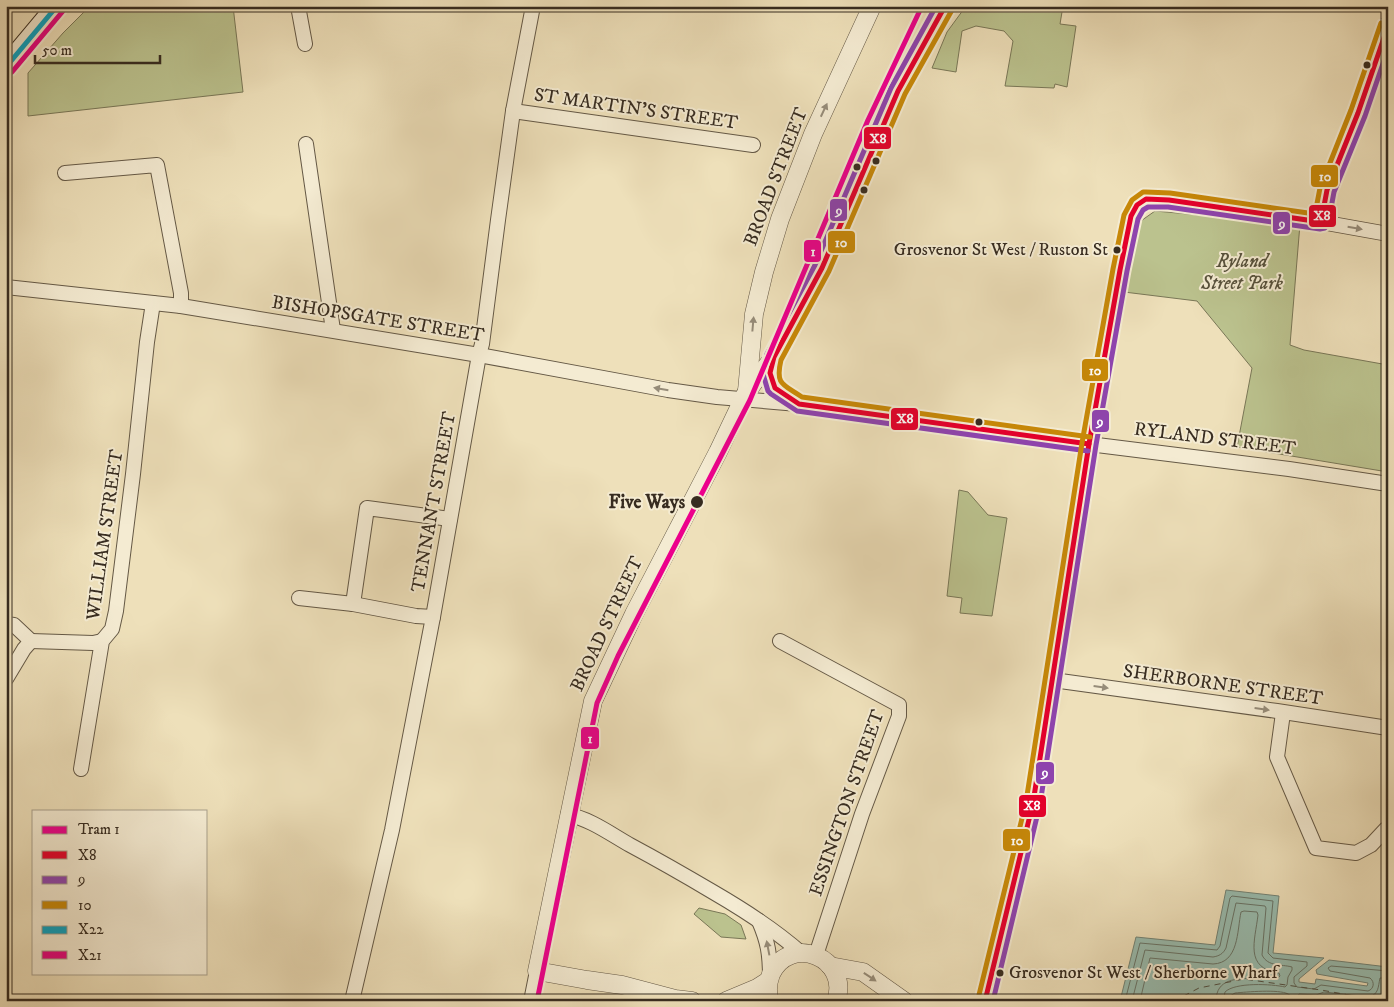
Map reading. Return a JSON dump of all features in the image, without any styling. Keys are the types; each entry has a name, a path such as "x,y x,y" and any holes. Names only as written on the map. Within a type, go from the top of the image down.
{"main road":[{"path":"6,67 57,6"}],"street":[{"path":"298,6 305,44"},
{"name":"TENNANT STREET","path":"352,1001 392,830 482,344 513,111 532,6"},
{"name":"BROAD STREET","path":"745,395 754,314 780,219 813,134 872,6"},
{"name":"BROAD STREET","path":"531,1001 592,701 610,661 718,452 745,395 774,357 822,268 898,90 945,6"},
{"path":"1322,222 1327,190 1358,113 1388,25"},
{"name":"ST MARTIN'S STREET","path":"513,111 753,145"},
{"path":"306,144 333,330"},
{"path":"65,173 157,165 182,306"},
{"path":"985,1001 1033,803 1089,444 1131,216 1137,205 1146,199 1169,200 1322,222 1388,234"},
{"name":"BISHOPSGATE STREET","path":"6,287 182,306 479,355 668,390 745,395 799,404"},
{"name":"WILLIAM STREET","path":"81,769 102,640 112,630 116,612 153,303"},
{"path":"774,357 770,373 775,388 799,404"},
{"name":"RYLAND STREET","path":"799,404 1089,444 1289,469 1388,484"},
{"path":"353,604 368,508 450,519"},
{"path":"299,598 353,604 416,616 432,617"},
{"path":"6,624 14,625 31,641 94,643 102,640"},
{"path":"6,679 31,641"},
{"name":"ESSINGTON STREET","path":"780,641 899,705 899,716 808,954"},
{"name":"SHERBORNE STREET","path":"1052,680 1388,728"},
{"path":"1283,712 1277,757 1316,848 1356,853 1371,844 1386,829"},
{"path":"568,816 574,816 590,823 665,864 759,920 808,954 824,959 836,974 838,984 836,1001"},
{"path":"759,920 766,936 770,954 770,1001"},
{"path":"726,1001 757,988 769,980 775,967 787,957 808,954"},
{"path":"830,966 863,972 904,1001"},
{"path":"537,971 622,985 692,1001"},
{"path":"896,1001 904,1001"}],"green space":[{"path":"90,6 233,6 243,92 28,116 28,73"},
{"path":"966,6 1063,6 1060,24 1076,26 1067,87 1055,84 1054,88 1005,86 1013,41 1004,31 976,26 962,31 956,72 932,68 947,32"},
{"name":"Ryland Street Park","path":"1155,211 1300,224 1290,345 1304,350 1388,365 1388,472 1237,447 1252,368 1197,301 1124,292 1138,223"},
{"path":"959,490 968,492 988,515 1007,518 992,616 960,613 962,598 947,596"},
{"path":"699,908 725,914 741,925 746,939 721,937 694,914"}],"water":[{"path":"1226,890 1279,896 1273,953 1324,958 1299,979 1299,982 1315,984 1316,979 1367,986 1368,983 1317,974 1316,970 1329,960 1388,967 1388,1001 1299,1001 1274,996 1216,1001 1120,1001 1136,937 1215,945"}],"ferry route":[{"path":"1174,1001 1199,988 1244,979 1383,1001"}],"tram line":[{"name":"1","path":"537,1001 597,703 618,656 750,400 868,120 922,6"}],"transit line":[{"name":"X22","path":"6,67 57,6"},
{"name":"9","path":"936,6 891,88 815,265 767,354 763,374 768,391 797,411 1088,451"},
{"name":"X8","path":"945,6 898,91 822,268 774,357 770,373 775,388 799,404 1089,444"},
{"name":"10","path":"952,10 905,94 829,271 781,360 779,368 780,379 785,386 802,397 1090,437"},
{"name":"X21","path":"12,72 63,11"},
{"name":"10","path":"978,999 1026,802 1082,443 1124,215 1132,200 1143,192 1170,193 1315,214 1320,188 1351,110 1381,23"},
{"name":"X8","path":"985,1001 1033,803 1089,444 1131,216 1137,205 1146,199 1169,200 1321,222 1327,190 1358,113 1388,26"},
{"name":"9","path":"993,1001 1040,804 1096,445 1138,219 1143,210 1148,207 1168,207 1320,229 1325,228 1328,224 1334,192 1365,116 1388,49"}],"place":[{"name":"Grosvenor St West / Ruston St","path":"1117,250"},
{"name":"Five Ways","path":"697,502"},
{"name":"Grosvenor St West / Sherborne Wharf","path":"1000,973"}]}
